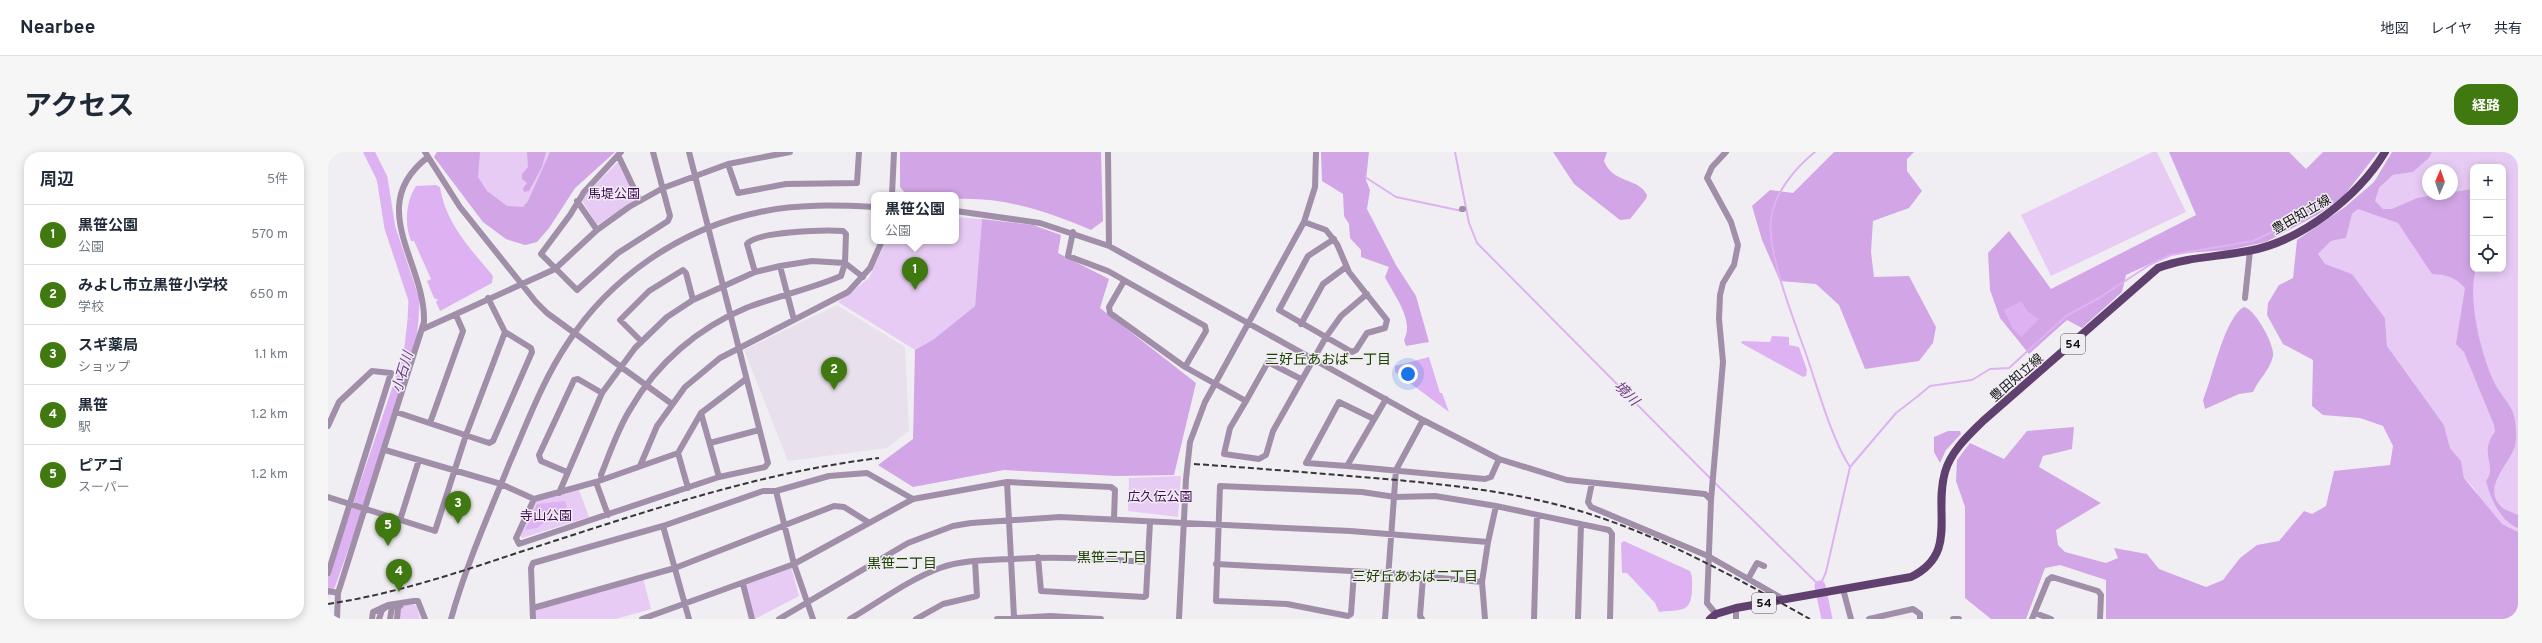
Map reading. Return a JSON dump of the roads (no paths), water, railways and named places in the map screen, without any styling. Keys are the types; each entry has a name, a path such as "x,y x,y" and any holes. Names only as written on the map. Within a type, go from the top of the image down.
{"main road":[{"name":"豊田知立線","path":"1713,616 1736,608 1911,577 1924,570 1939,550 1943,480 1947,465 1956,450 1983,421 2149,276 2170,264 2250,251 2279,241 2338,207 2364,181 2385,152"}],"street":[{"path":"640,201 619,153 577,201 570,214 541,254 574,288 579,289 618,253 668,221 670,216 653,152"},
{"path":"534,499 516,538 517,543 608,515 719,477 767,466 768,463 760,430 738,349 689,152"},
{"path":"422,329 456,315 488,298 555,269 597,230 640,201 663,188 728,164 790,152"},
{"path":"728,164 738,194 786,184 856,182 859,152"},
{"path":"892,192 894,152"},
{"path":"1108,152 1109,246"},
{"path":"1179,619 1183,523 1188,453 1199,414 1304,222 1314,187 1316,152"},
{"path":"1713,616 1707,603 1708,556 1711,500 1723,362 1719,320 1720,295 1723,283 1734,265 1738,245 1731,222 1707,178 1712,167 1726,152"},
{"path":"337,619 333,592 385,450 422,329 425,308 404,244 399,203 407,179 427,154 460,207 547,313 672,404"},
{"path":"577,201 597,230"},
{"path":"451,619 485,520 548,378 574,333 609,293 636,269 681,240 736,218 788,208 815,206 871,207"},
{"path":"959,211 1040,222 1073,232 1109,246 1314,358 1423,420 1499,459 1562,478 1592,483 1697,491 1705,494 1711,500"},
{"path":"1304,222 1326,230 1334,239 1346,267 1385,317 1387,326 1367,332 1356,350 1352,352 1280,312 1279,309 1308,256 1334,239"},
{"path":"608,515 599,481 601,475 628,412 660,366 689,340 730,316 787,293 840,276 845,263 845,232 815,229 774,234 751,240 748,244 755,272"},
{"path":"1073,232 1068,256 1108,271 1202,323 1207,328 1185,368"},
{"path":"640,466 657,426 685,387 704,369 738,349 848,292 863,277 873,263 881,244"},
{"path":"2245,298 2250,251"},
{"path":"559,493 602,393 620,367 641,341 667,317 693,300 755,272 780,266 812,261 845,263 863,277"},
{"path":"780,266 794,320"},
{"path":"1301,324 1323,284 1346,267"},
{"path":"641,341 620,320 649,291 683,270 686,273 693,300"},
{"path":"1124,281 1110,307 1110,313 1185,368 1246,401"},
{"path":"1302,379 1268,362 1230,428 1224,454 1264,458 1273,431 1326,337 1341,316 1367,294"},
{"path":"396,412 489,443 493,441 532,352 531,348 505,332 488,298"},
{"path":"430,424 463,331 456,315"},
{"path":"328,498 435,531 466,435 505,332"},
{"path":"328,426 338,402 372,371 391,373 351,504 328,573"},
{"path":"567,472 541,460 539,455 542,448 574,380 578,379 602,393"},
{"path":"385,450 455,472 501,484 534,499 599,481 678,453 701,413 746,379"},
{"path":"1348,466 1386,399"},
{"path":"1374,419 1339,402 1306,461 1307,464 1348,466 1488,479 1499,459"},
{"path":"701,413 719,477"},
{"path":"1385,619 1396,470 1423,420"},
{"path":"710,443 760,430"},
{"path":"678,453 688,488"},
{"path":"400,520 418,460"},
{"path":"533,619 532,564 663,526 763,491 776,491 829,476 867,473 913,499"},
{"path":"1006,482 1010,520 1014,617"},
{"path":"642,619 685,605 794,564 868,522 913,499 1006,482 1111,487 1115,490 1114,519"},
{"path":"1592,483 1588,504 1591,507 1708,556 1785,600"},
{"path":"1354,572 1351,614 1348,616 1287,604 1216,601 1219,489 1224,485 1362,492 1395,497 1435,496 1496,506 1610,530 1612,534 1610,619"},
{"path":"776,491 794,564 806,604 813,619"},
{"path":"533,608 675,568 834,506 844,507 868,522"},
{"path":"1485,619 1482,582 1488,542 1496,506"},
{"path":"1534,619 1538,515"},
{"path":"779,619 908,543 953,526 1010,520 1060,517 1391,533 1488,542"},
{"path":"1038,558 1041,591 1144,597 1150,522"},
{"path":"1578,619 1581,524"},
{"path":"663,526 690,619"},
{"path":"850,619 940,568 975,561 1038,558 1148,562"},
{"path":"916,619 943,604 977,596 975,561"},
{"path":"1748,579 1757,562 1764,566"},
{"path":"1216,564 1389,573 1482,582"},
{"path":"1422,619 1420,616 1423,577"},
{"path":"2051,619 2034,616 2048,580 2052,577 2098,591 2101,595 2100,619"},
{"path":"743,584 752,619"},
{"path":"1843,589 1850,619"},
{"path":"372,619 376,610 404,602 418,601 425,619"},
{"path":"397,619 398,608 404,602"},
{"path":"379,619 382,610 395,604"},
{"path":"390,619 392,608 395,604"},
{"path":"1736,608 1736,619"},
{"path":"1869,619 1913,609 1920,614 1920,619"},
{"path":"997,619 1014,617 1101,619"},
{"path":"1953,619 1959,619"}],"waterway":[{"name":"小石川","path":"328,590 409,355 413,320 414,300 390,228 382,178 369,152"},
{"name":"境川","path":"1455,152 1469,223 1477,243 1711,479"},
{"path":"1815,152 1801,165 1781,190 1773,209 1771,234 1777,269 1789,307 1831,429 1843,456 1850,467"},
{"path":"1365,177 1396,197 1462,211"},
{"path":"1714,482 1820,586 1826,572 1850,467 1896,413 1930,386 1972,380 1990,369 2009,368 2066,316 2099,298 2151,264 2171,255 2253,241 2289,224 2291,213"},
{"name":"境川","path":"1820,586 1827,619"}],"railway":[{"path":"328,604 401,589 473,568 609,523 742,484 833,465 879,458"},
{"path":"1194,464 1329,474 1464,487 1552,503 1610,521 1662,542 1712,566 1810,619"}],"place":[{"name":"黒笹公園","path":"915,290"},
{"name":"みよし市立黒笹小学校","path":"834,390"},
{"name":"スギ薬局","path":"458,524"},
{"name":"ピアゴ","path":"388,546"},
{"name":"黒笹","path":"399,592"}],"district":[{"name":"三好丘あおば一丁目","path":"1328,359"},
{"name":"黒笹三丁目","path":"1112,557"},
{"name":"黒笹二丁目","path":"902,563"},
{"name":"三好丘あおば二丁目","path":"1415,576"}],"park label":[{"name":"馬堤公園","path":"614,193"},
{"name":"広久伝公園","path":"1160,496"},
{"name":"寺山公園","path":"546,515"}]}
